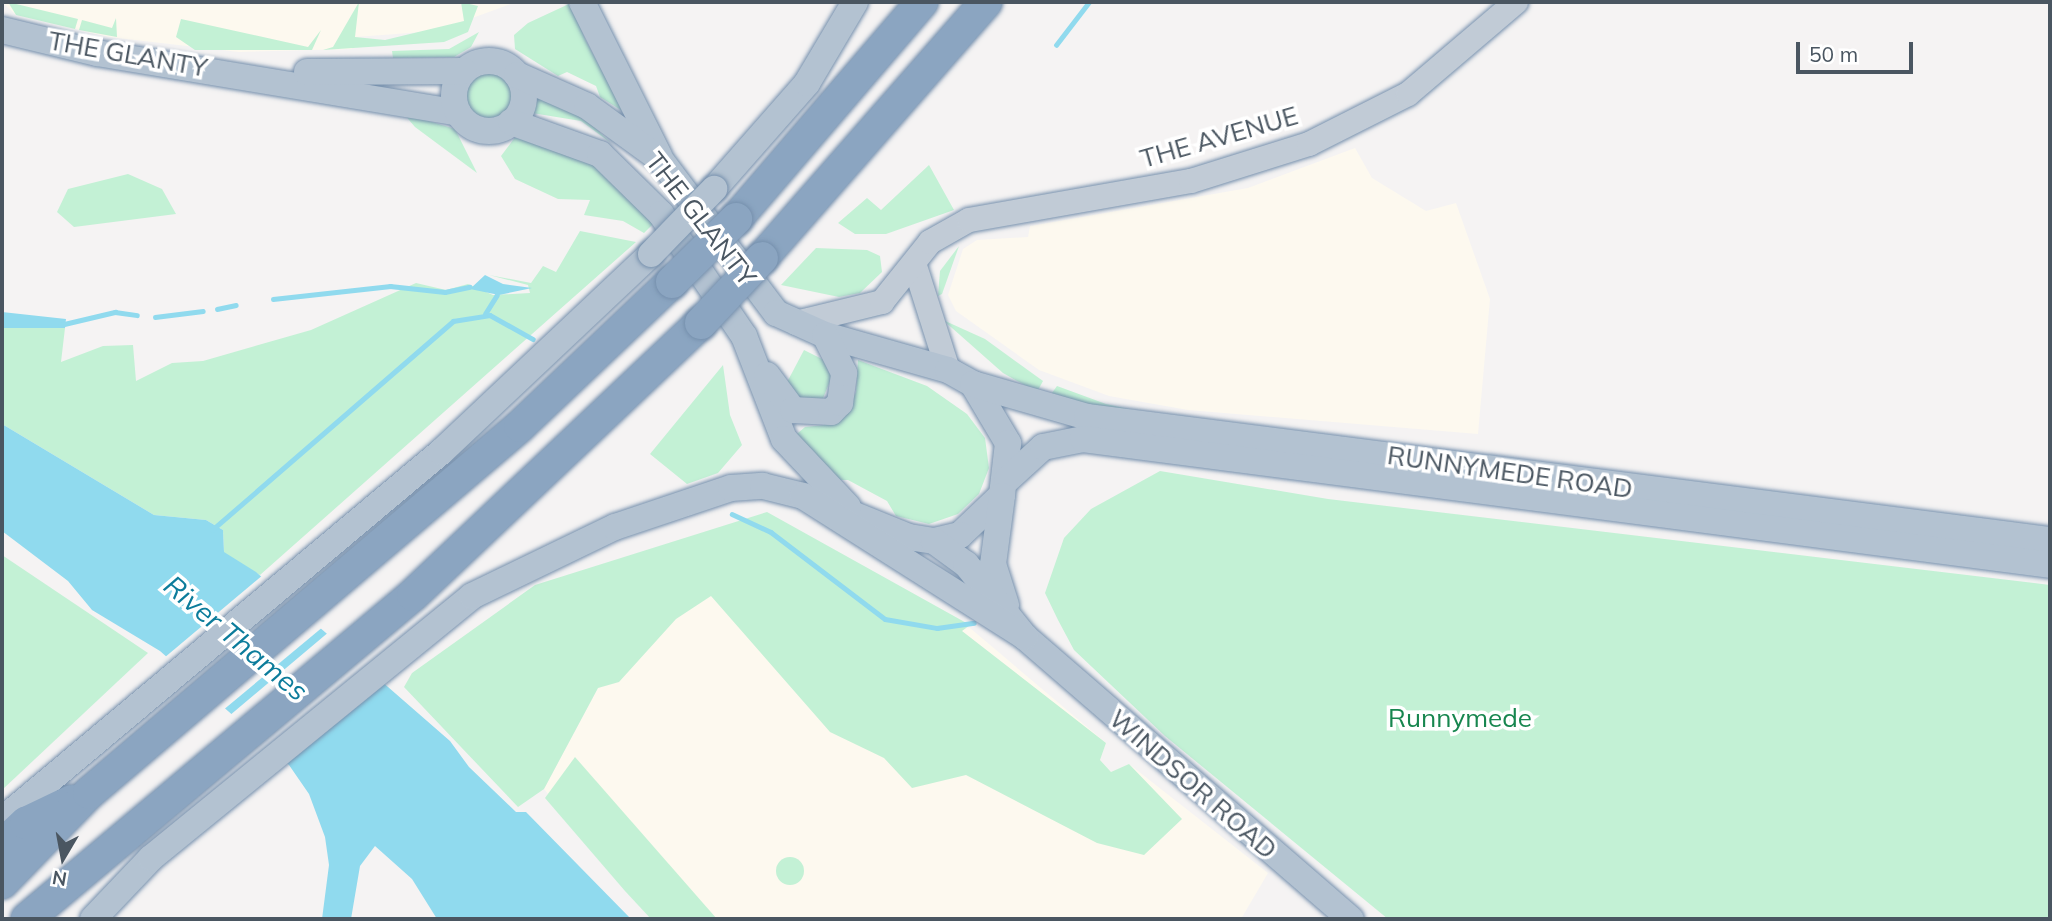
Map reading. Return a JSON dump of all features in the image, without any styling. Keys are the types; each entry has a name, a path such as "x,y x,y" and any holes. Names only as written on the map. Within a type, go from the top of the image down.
{"highway":[{"path":"2,883 89,793 520,426 672,282 736,219 922,2"},
{"path":"27,919 413,595 701,323 986,2"},
{"path":"2,845 26,823 89,793"}],"main road":[{"path":"582,2 660,159"},
{"path":"2,820 353,527 521,382 714,189 807,83 855,2"},
{"name":"THE AVENUE","path":"796,323 882,302 915,266 930,242 969,220 1191,181 1308,144 1408,94 1516,2"},
{"name":"THE GLANTY","path":"2,30 97,53 256,75 458,113"},
{"path":"495,61 517,75 523,100 511,122 486,131 458,113 455,88 464,71 495,61"},
{"name":"THE GLANTY","path":"256,75 381,68 464,71"},
{"name":"THE GLANTY","path":"517,75 587,106 660,159 771,308"},
{"name":"THE GLANTY","path":"511,122 584,145 629,178 668,224 750,347"},
{"path":"915,266 948,370"},
{"name":"RUNNYMEDE ROAD","path":"771,308 796,323 825,335 948,370 973,384 1087,417 2050,540"},
{"path":"750,347 793,410 831,412 840,403 844,373 825,335"},
{"path":"750,347 784,439 849,508"},
{"name":"WINDSOR ROAD","path":"973,384 1008,443 996,581 1031,642"},
{"name":"RUNNYMEDE ROAD","path":"934,541 981,522 1005,487 1043,447 1083,439 2050,565"},
{"path":"93,919 191,824 437,622 472,596 615,527 731,488 763,486 849,508 909,537 934,541"},
{"path":"803,496 1031,642"},
{"name":"WINDSOR ROAD","path":"934,541 965,564 1031,642 1351,919"}],"shaded area":[{"path":"2,2 516,2 437,31 355,37 352,49 239,52 109,37 16,15"},
{"path":"1355,148 1372,178 1426,211 1456,203 1490,299 1478,434 1188,410 1109,396 1039,370 956,311 948,295 963,249 977,240 1028,237 1030,226 1248,188"},
{"path":"761,554 914,634 970,628 1106,743 1100,760 1111,772 1129,764 1268,873 1241,919 653,919 544,789 598,688 657,614"}],"green space":[{"path":"8,2 78,19 75,29 16,15"},
{"path":"359,2 355,37 385,40 464,21 461,2 478,6 468,32 444,42 323,50 333,47"},
{"path":"571,3 585,39 624,112 600,97 596,86 567,72 558,76 515,49 514,35 528,23"},
{"path":"116,18 117,37 79,30 82,20 112,28"},
{"path":"181,19 308,47 321,30 312,50 195,50 176,37"},
{"path":"479,32 471,47 454,57 393,58 392,51 449,49"},
{"path":"488,71 505,78 512,95 505,112 488,119 471,112 464,95 471,78"},
{"path":"538,93 587,120 611,143 581,121 532,113"},
{"path":"403,113 455,129 477,173 415,127"},
{"path":"516,136 591,157 655,222 644,233 623,221 584,215 590,200 558,199 515,179 501,156"},
{"path":"929,165 954,210 886,234 855,234 838,223 867,198 881,210"},
{"path":"128,174 162,189 176,214 74,227 57,212 68,189"},
{"path":"580,231 636,242 260,575 224,554 223,530 206,520 154,515 2,424 2,328 65,328 61,362 103,346 133,345 136,381 172,363 203,361 311,330 416,283 446,290 468,284 493,295 530,293 528,285 489,275 531,283 543,266 556,272"},
{"path":"959,246 942,294 938,296 940,271"},
{"path":"816,248 867,250 880,256 882,272 860,293 839,297 781,285"},
{"path":"943,320 985,339 1043,381 1037,392 1003,373"},
{"path":"804,350 826,361 833,374 821,403 810,405 784,388"},
{"path":"858,360 927,386 967,414 985,438 989,468 979,494 958,514 929,524 896,516 887,501 848,480 832,480 791,439 805,427 824,425 846,412 856,392"},
{"path":"723,365 730,415 742,445 718,473 687,484 650,454"},
{"path":"1057,386 1106,404 1178,420 1049,397"},
{"name":"Runnymede","path":"1160,471 1328,499 2050,585 2050,919 1388,919 1165,736 1074,650 1058,620 1045,593 1064,538 1091,509"},
{"path":"767,512 970,625 962,631 1106,743 1100,760 1111,772 1129,764 1182,819 1144,855 1097,843 966,775 912,788 884,758 830,732 711,596 676,619 619,682 598,688 544,789 518,807 404,687 412,673 535,585"},
{"path":"2,555 148,653 2,790"},
{"path":"575,757 717,919 651,919 625,891 545,798"},
{"path":"790,857 800,861 804,871 800,881 790,885 780,881 776,871 780,861"}],"water":[{"path":"485,275 503,284 532,288 499,295 470,289"},
{"path":"2,312 66,319 65,328 2,328"},
{"name":"River Thames","path":"2,424 154,515 206,520 223,530 224,552 256,572 450,741 469,767 516,812 526,812 631,919 437,919 412,879 375,846 360,866 351,919 322,919 329,865 325,837 309,794 289,765 160,651 92,610 68,581 2,531"}],"pier":[{"path":"264,574 324,626 222,711 164,658"},
{"path":"330,631 387,680 284,766 229,716"}],"waterway":[{"path":"1056,45 1089,2"},
{"path":"273,299 390,286 445,292 469,287"},
{"path":"485,314 497,295"},
{"path":"217,309 236,305"},
{"path":"155,317 203,311"},
{"path":"60,325 115,312 137,315"},
{"path":"212,530 453,321 490,315 533,339"},
{"path":"732,514 771,532 885,619 937,628 974,623"}]}
